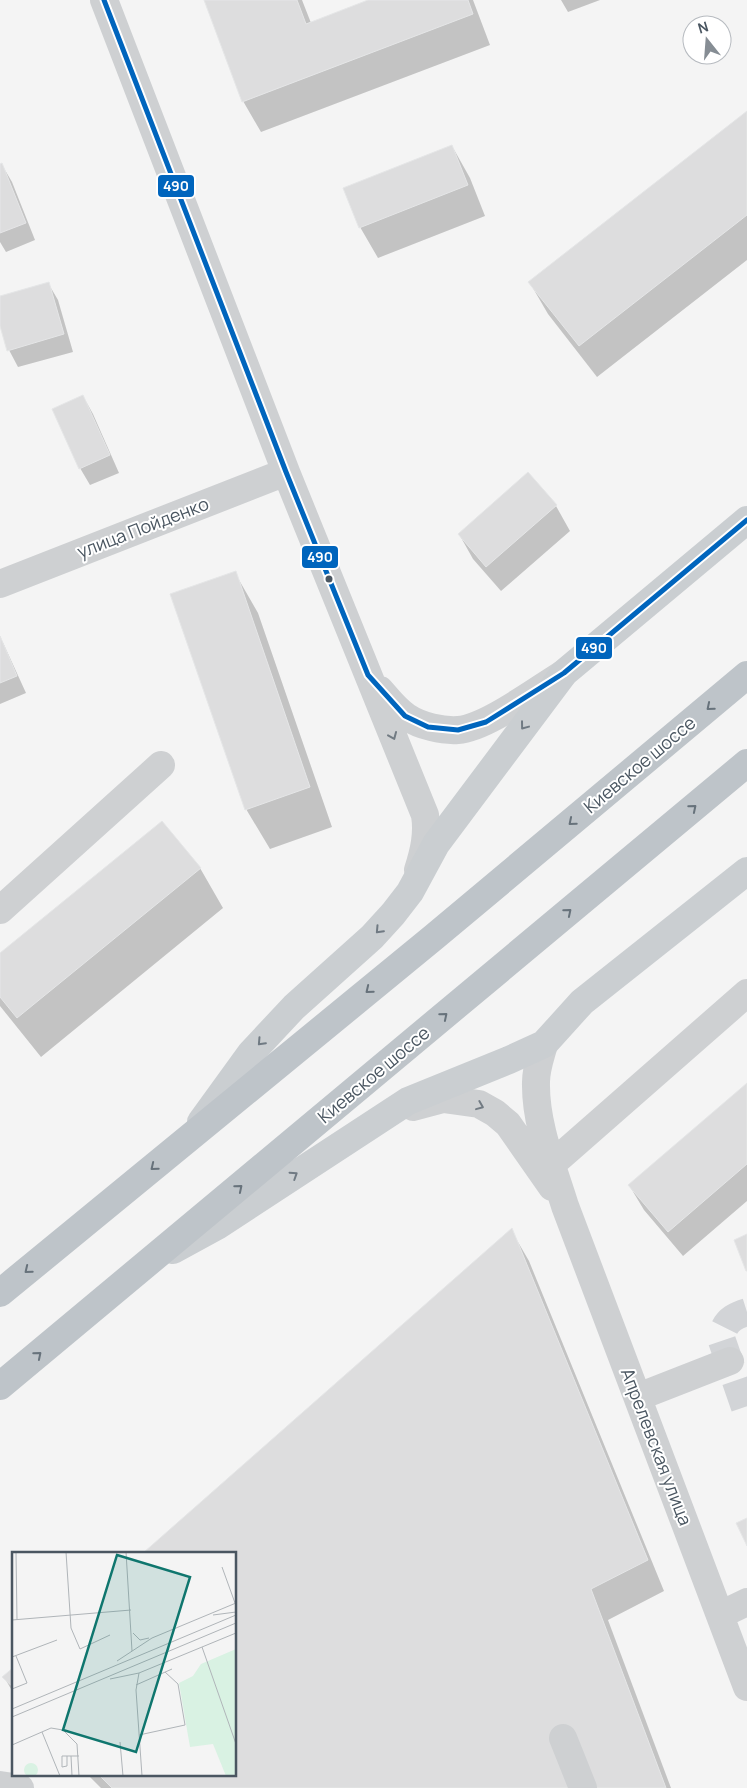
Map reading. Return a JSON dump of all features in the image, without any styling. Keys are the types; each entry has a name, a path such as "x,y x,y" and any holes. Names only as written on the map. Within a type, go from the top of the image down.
{"highway":[{"name":"Киевское шоссе","path":"0,1293 434,937 747,675"},
{"name":"Киевское шоссе","path":"0,1386 747,763"}],"main road":[{"path":"192,1136 251,1053 294,1007 372,937 393,914 410,892 436,844 564,673 747,520"},
{"path":"148,1264 216,1226 408,1101 510,1060 544,1044 582,1002 747,871"}],"street":[{"path":"104,0 286,472 425,815 424,852 410,892"},
{"name":"улица Пойденко","path":"0,584 286,472"},
{"path":"368,675 405,716 417,723 428,726 458,730 486,722 564,673"},
{"path":"0,910 161,765"},
{"path":"552,1164 747,993"},
{"path":"544,1044 537,1066 536,1082 542,1129 566,1206"},
{"path":"383,1116 443,1099 479,1104 495,1113 508,1124 566,1206"},
{"name":"Апрелевская улица","path":"566,1206 747,1687"},
{"path":"638,1397 730,1361"},
{"path":"720,1615 747,1602"},
{"path":"563,1738 583,1788"},
{"path":"0,1785 20,1788"}],"building":[{"path":"204,0 297,0 306,24 368,0 468,0 473,14 242,102"},
{"path":"747,111 747,215 579,346 528,282"},
{"path":"452,145 468,185 359,228 343,188"},
{"path":"2,163 26,223 0,233 0,164"},
{"path":"49,282 64,334 7,351 0,326 0,296"},
{"path":"83,395 110,455 79,469 52,409"},
{"path":"528,472 557,505 486,567 458,534"},
{"path":"236,571 310,787 245,810 170,594"},
{"path":"0,636 17,676 0,683"},
{"path":"162,821 201,868 17,1018 0,997 0,953"},
{"path":"747,1083 747,1164 668,1232 628,1185"},
{"path":"512,1228 648,1560 591,1589 666,1788 112,1788 100,1776 236,1776 236,1552 144,1552"},
{"path":"747,1234 747,1271 746,1271 734,1240"},
{"path":"747,1518 747,1546 736,1523"},
{"path":"12,1669 12,1686 2,1677"}],"tunnel":[{"path":"747,1312 730,1321 724,1328 721,1338 747,1413"}],"transit line":[{"name":"490","path":"104,0 286,472 368,675 405,716 428,727 458,730 486,722 564,673 747,520"}]}
